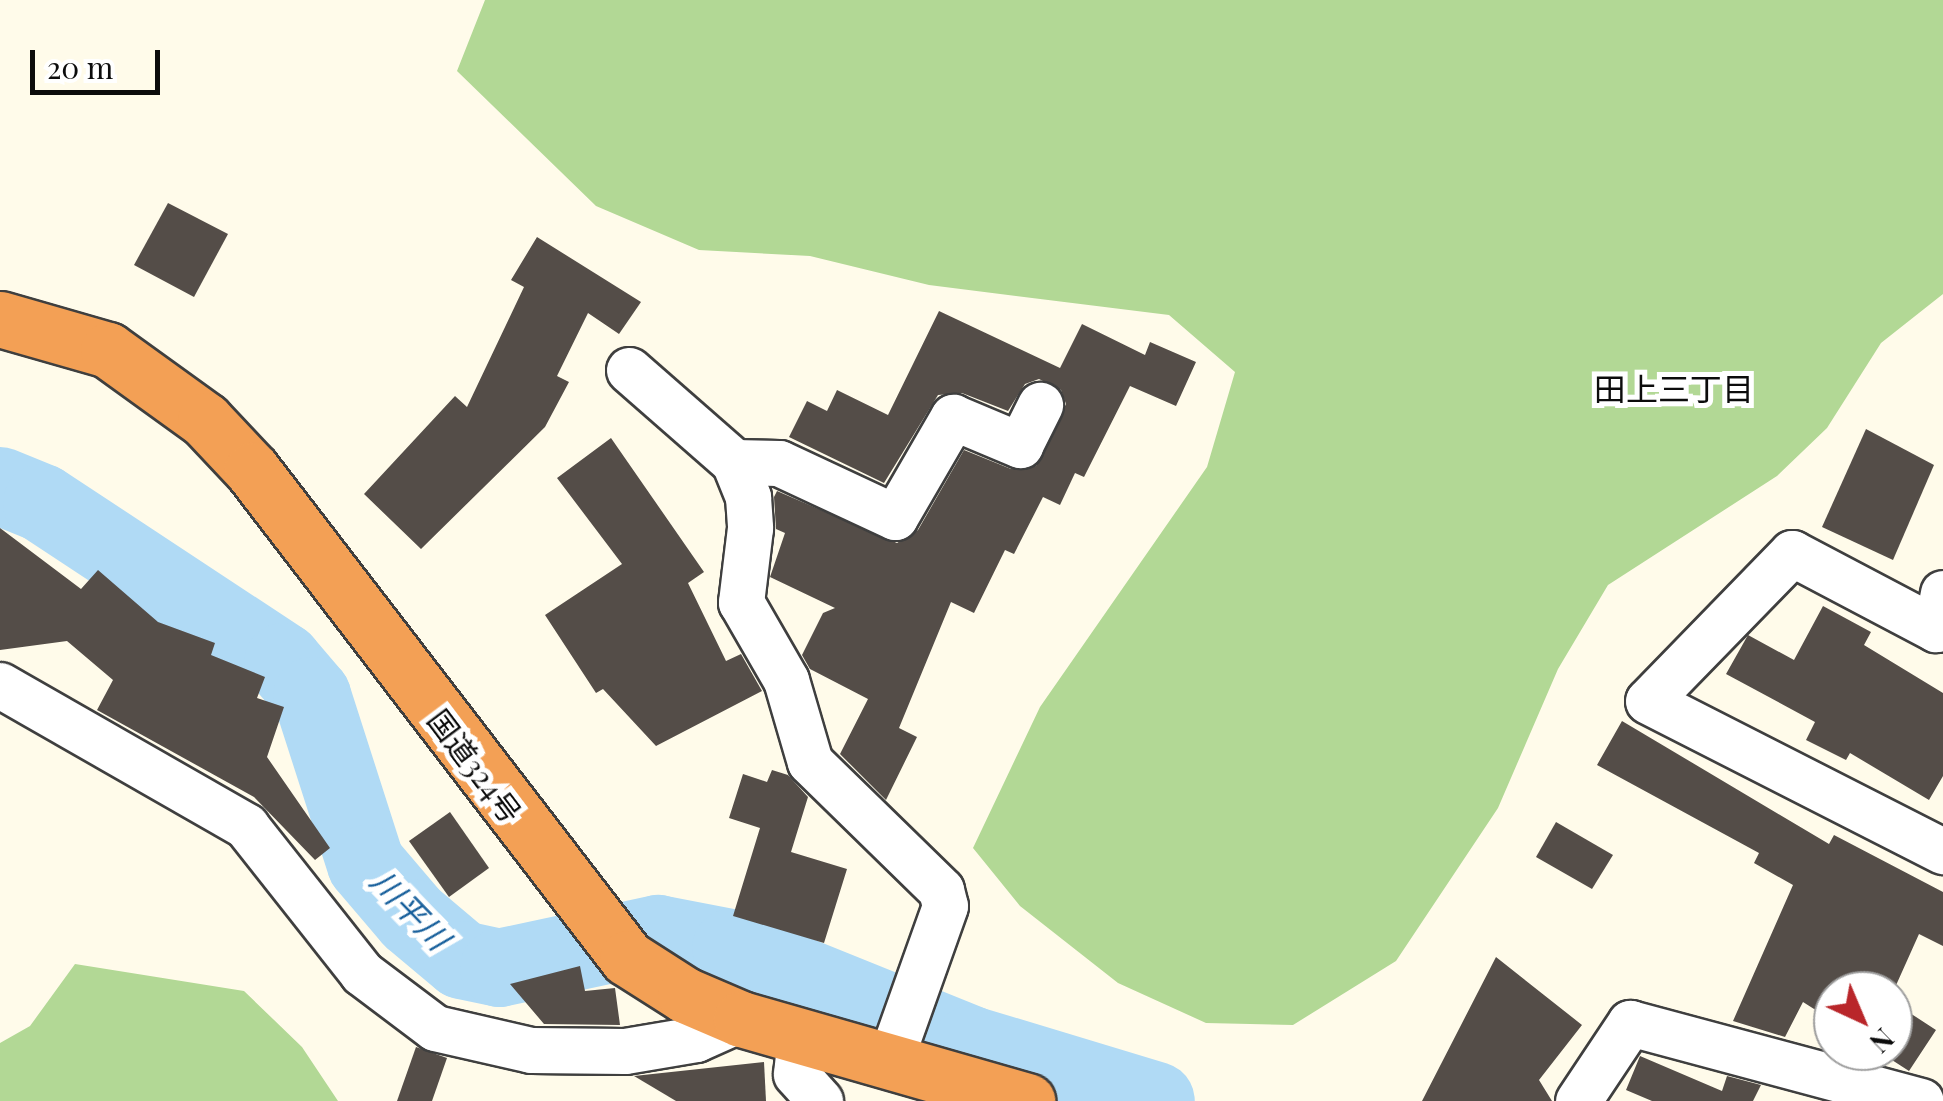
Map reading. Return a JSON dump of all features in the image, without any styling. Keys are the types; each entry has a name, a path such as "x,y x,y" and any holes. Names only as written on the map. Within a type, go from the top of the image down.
{"highway":[{"name":"国道324号","path":"0,319 108,350 205,420 252,470 627,958 685,995 741,1019 890,1058 1027,1101"}],"street":[{"path":"629,370 734,462 748,496 750,528 742,602 786,680 810,762 941,890 945,906 890,1058"},
{"path":"734,462 779,463 895,517 953,417 1020,445 1040,405"},
{"path":"1943,593 1936,629 1792,554 1648,700 1943,851"},
{"path":"0,685 246,826 362,973 436,1028 531,1050 625,1051 696,1038 741,1019"},
{"path":"1578,1101 1630,1023 1921,1101"},
{"path":"800,1036 796,1074 820,1101"}],"green space":[{"path":"485,0 1943,0 1943,294 1881,343 1827,428 1777,476 1608,585 1558,669 1498,808 1396,961 1293,1025 1206,1023 1118,983 1020,906 973,848 1040,707 1207,467 1235,372 1169,315 929,285 810,256 699,250 596,206 457,71"},
{"path":"75,964 244,991 302,1047 338,1101 0,1101 0,1043 30,1026"}],"building":[{"path":"168,203 228,234 194,297 134,265"},
{"path":"537,237 641,302 619,334 588,313 557,376 569,382 545,427 421,549 364,494 455,396 467,407 524,287 511,280"},
{"path":"939,311 1060,368 1082,324 1145,355 1150,342 1196,362 1176,406 1130,386 1084,477 1075,473 1060,505 1043,497 1014,554 1005,550 974,613 951,602 899,728 917,737 886,800 840,754 868,699 810,669 802,655 823,613 835,608 770,577 785,533 776,529 774,497 777,491 897,543 918,530 964,450 1011,469 1036,466 1066,404 1061,390 1039,379 1025,384 1008,411 962,393 938,395 884,483 789,437 807,401 827,411 837,390 888,415"},
{"path":"1866,429 1934,465 1893,560 1822,527"},
{"path":"611,438 704,572 688,583 726,661 741,654 762,691 656,746 603,689 596,693 545,615 622,564 557,478"},
{"path":"0,528 81,589 98,570 158,622 215,643 211,655 265,677 257,698 284,707 267,757 330,848 315,860 254,797 97,710 113,680 67,641 0,650"},
{"path":"1823,606 1871,632 1864,645 1943,693 1943,776 1929,800 1850,753 1846,760 1806,740 1815,722 1726,674 1748,635 1794,660"},
{"path":"1622,721 1829,844 1834,835 1943,892 1943,946 1919,934 1902,971 1813,971 1813,1008 1803,1002 1785,1037 1733,1021 1793,885 1754,863 1759,853 1597,765"},
{"path":"772,770 788,775 808,797 791,852 847,869 824,943 733,916 760,828 729,818 743,774 767,782"},
{"path":"450,812 489,868 449,897 409,841"},
{"path":"1556,822 1613,855 1592,889 1536,857"},
{"path":"1496,957 1582,1025 1539,1080 1552,1101 1422,1101"},
{"path":"580,966 585,991 615,988 620,1025 544,1024 510,984"},
{"path":"1913,1015 1936,1030 1913,1065"},
{"path":"416,1047 447,1058 432,1101 397,1101"},
{"path":"1640,1056 1722,1091 1727,1076 1761,1085 1753,1101 1652,1101 1626,1090"},
{"path":"764,1062 766,1101 676,1101 634,1076"}],"waterway":[{"name":"川平川","path":"0,486 42,503 283,662 312,696 366,864 412,918 462,960 499,968 658,934 731,948 971,1045 1156,1101"}],"district":[{"name":"田上三丁目","path":"1674,388"}]}
